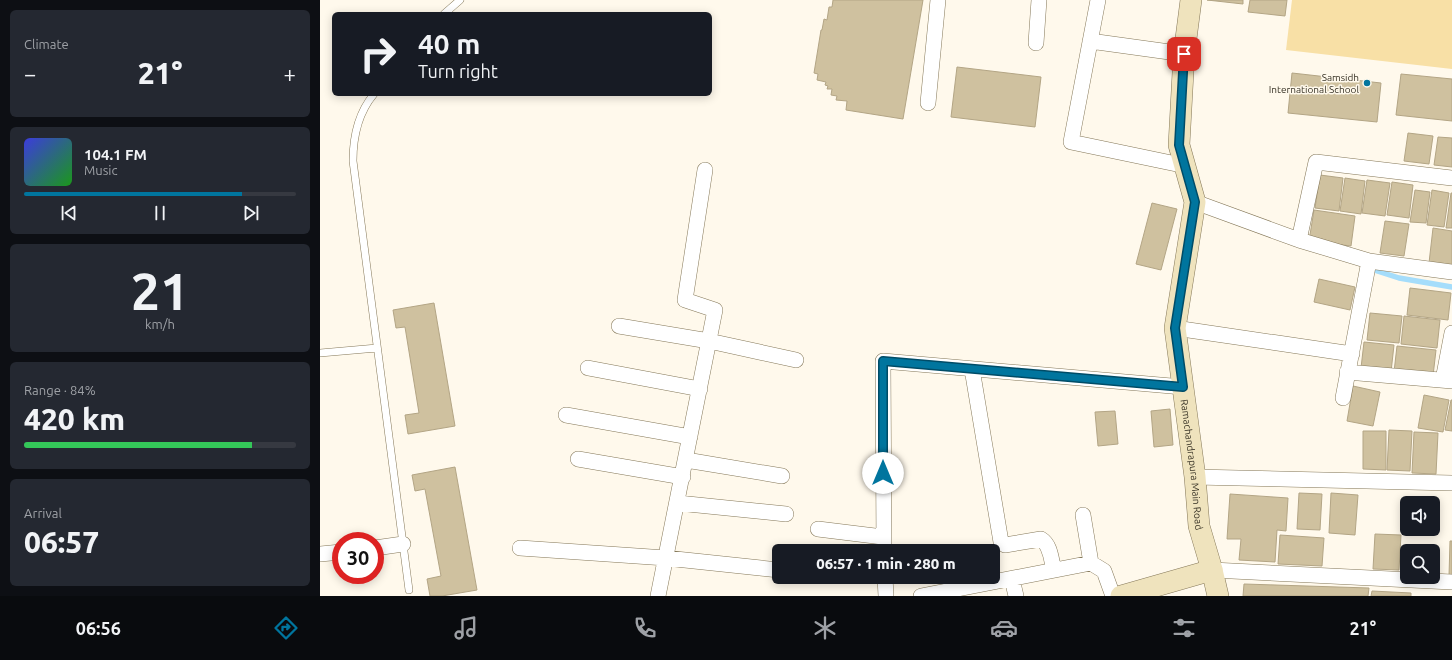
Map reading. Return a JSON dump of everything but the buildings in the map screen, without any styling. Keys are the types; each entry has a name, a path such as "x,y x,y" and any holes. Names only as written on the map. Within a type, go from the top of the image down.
{"street":[{"path":"928,102 938,0"},
{"path":"1036,43 1039,0"},
{"path":"1098,0 1071,142 1186,166"},
{"name":"Ramachandrapura Main Road","path":"1191,0 1184,54 1179,145 1195,202 1175,328 1195,477 1199,526 1218,596"},
{"path":"1090,41 1184,54"},
{"path":"1299,240 1316,162 1452,178"},
{"path":"658,596 678,503 715,310 685,300 705,170"},
{"path":"1195,202 1299,240 1369,261 1452,272"},
{"path":"1342,398 1352,354 1369,261"},
{"path":"619,326 709,341 796,360"},
{"path":"1175,328 1352,354"},
{"path":"1348,372 1447,381 1452,333"},
{"path":"818,529 884,544 883,361 1183,387"},
{"path":"588,368 700,389"},
{"path":"972,369 1000,542 1005,545 1041,539 1047,544 1054,570"},
{"path":"566,415 690,437"},
{"path":"578,459 683,477"},
{"path":"686,460 782,476"},
{"path":"1195,477 1452,483"},
{"path":"678,503 786,514"},
{"path":"1083,515 1091,563"},
{"path":"384,547 403,544"},
{"path":"520,548 666,558 772,569"},
{"path":"320,554 332,553"},
{"path":"921,596 1091,563 1104,571 1113,596"},
{"path":"1120,596 1212,570 1452,582"},
{"path":"1012,578 1016,596"},
{"path":"885,584 886,596"}],"lane":[{"path":"446,12 460,0"},
{"path":"372,96 366,104 357,126 353,147 353,161 409,590"},
{"path":"320,353 377,348"}],"shaded area":[{"path":"1292,0 1452,0 1452,69 1286,50"}],"waterway":[{"path":"1368,268 1399,278 1452,287"}],"place":[{"name":"Samsidh International School","path":"1367,83"}],"route":[{"path":"883,473 883,361 1183,387 1175,328 1195,202 1179,145 1184,54"}]}
